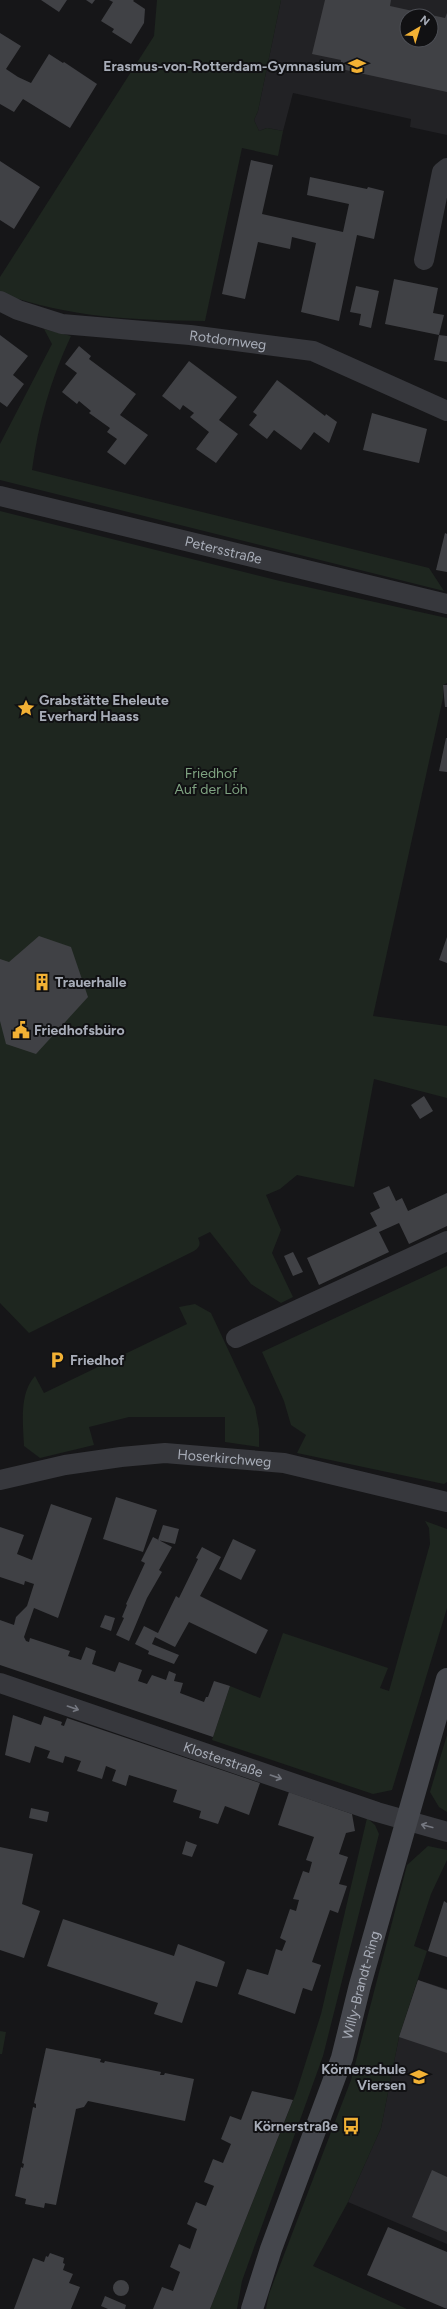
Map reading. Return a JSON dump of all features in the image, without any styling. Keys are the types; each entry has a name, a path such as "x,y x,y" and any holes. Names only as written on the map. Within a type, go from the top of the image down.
{"main road":[{"name":"Willy-Brandt-Ring","path":"252,2309 271,2249 342,2058 360,1985 447,1679"}],"street":[{"path":"424,260 442,172 447,168"},
{"name":"Rotdornweg","path":"0,301 18,310 62,324 190,335 313,351 447,411"},
{"name":"Petersstraße","path":"0,496 447,604"},
{"path":"236,1338 447,1241"},
{"name":"Hoserkirchweg","path":"0,1480 66,1465 121,1457 165,1453 284,1463 447,1502"},
{"name":"Klosterstraße","path":"0,1683 377,1812 447,1832"}],"shaded area":[{"name":"Erasmus-von-Rotterdam-Gymnasium","path":"281,0 447,0 447,135 410,127 411,119 293,93 283,131 267,128 259,131 254,120 258,111"},
{"name":"Körnerschule Viersen","path":"418,1980 447,1989 447,2244 348,2202 381,2128 399,2037"}],"green space":[{"path":"157,0 281,0 258,111 254,120 259,131 267,128 283,131 278,156 242,148 205,321 152,320 77,313 52,308 0,293 0,277 154,36"},
{"path":"44,329 71,336 57,368 46,402 32,470 429,568 444,591 0,480 0,444 52,344"},
{"name":"Friedhof Auf der Löh","path":"0,511 280,581 447,618 447,683 443,685 443,698 373,1016 447,1026 447,1098 374,1079 354,1187 297,1175 280,1189 266,1195 281,1230 272,1253 293,1297 281,1303 251,1284 210,1232 198,1238 199,1245 194,1251 29,1333 0,1303"},
{"path":"447,1266 447,1482 444,1484 297,1453 306,1435 291,1425 284,1401 262,1352"},
{"path":"195,1304 211,1313 255,1407 259,1429 259,1447 225,1442 225,1417 129,1417 89,1427 94,1445 40,1458 24,1446 24,1400 26,1391 35,1376 44,1393 187,1324 179,1307"},
{"path":"425,1521 447,1529 447,1608 392,1790 373,1794 212,1740 230,1686 260,1698 283,1633 388,1668 380,1688 389,1691 430,1544 429,1528"},
{"path":"447,1735 447,1812 439,1807 430,1792"},
{"path":"367,1818 375,1825 379,1834 323,2056 242,2281 237,2309 210,2309 296,2093 321,2014"},
{"path":"428,1846 447,1850 447,1860 431,1894 414,1946 427,1951 399,2037 381,2128 348,2202 313,2266 407,2309 266,2309 269,2294 351,2080 407,1865"},
{"path":"0,2031 6,2032 2,2054 0,2054"}],"building":[{"path":"41,0 67,0 59,12"},
{"path":"86,0 95,0 92,4"},
{"path":"109,0 134,0 133,1 145,9 144,23 131,44 112,32 114,29 101,21 113,2"},
{"path":"325,0 391,0 390,6 399,8 399,48 439,48 439,17 445,18 447,13 447,92 341,69 341,60 312,54"},
{"path":"0,33 21,46 6,69 18,77 31,83 49,54 97,84 70,128 23,99 14,112 0,104"},
{"path":"251,160 273,165 262,214 343,232 349,204 307,195 310,177 384,191 374,239 357,235 339,321 301,312 316,243 292,237 290,249 258,242 245,299 222,294"},
{"path":"0,161 40,187 14,229 0,220"},
{"path":"394,279 438,288 433,313 444,315 439,335 385,324"},
{"path":"356,286 379,291 371,328 359,325 361,314 350,312"},
{"path":"0,335 28,356 13,375 24,384 7,407 0,402"},
{"path":"439,335 447,336 447,362 434,360"},
{"path":"79,346 91,356 89,359 136,394 120,415 148,435 125,465 107,452 117,439 107,432 110,428 89,413 91,411 79,401 77,404 62,392 77,373 65,364"},
{"path":"189,361 237,397 219,420 238,434 216,463 196,449 209,432 190,417 194,413 183,405 180,410 162,396"},
{"path":"277,380 325,416 326,414 337,422 329,443 314,432 301,450 274,430 267,439 249,425 257,415 253,412"},
{"path":"372,413 427,429 419,463 363,450"},
{"path":"445,533 447,534 447,572 436,570"},
{"path":"443,685 447,685 447,707 445,707"},
{"path":"447,738 447,772 439,771"},
{"name":"Trauerhalle","path":"39,936 71,947 88,997 36,1054 6,1044 0,1021 0,959 9,962"},
{"path":"447,937 447,963 439,960"},
{"path":"424,1096 433,1111 420,1119 411,1105"},
{"path":"389,1186 396,1201 402,1198 408,1211 447,1193 447,1226 409,1244 399,1223 379,1232 389,1252 319,1285 307,1258 377,1226 370,1213 380,1208 373,1193"},
{"path":"293,1252 303,1272 293,1276 284,1256"},
{"path":"116,1497 157,1510 143,1552 103,1539"},
{"path":"51,1504 92,1518 58,1618 34,1608 24,1637 26,1641 29,1642 30,1638 70,1651 68,1656 81,1660 86,1647 96,1651 92,1664 115,1672 119,1662 142,1670 138,1681 147,1684 152,1675 166,1680 169,1671 176,1674 174,1681 183,1683 180,1693 204,1702 206,1697 208,1697 214,1681 230,1686 213,1737 0,1665 0,1620 14,1625 16,1617 27,1606 34,1584 25,1581 24,1585 0,1577 0,1527 24,1535 17,1554 32,1560"},
{"path":"163,1525 179,1529 175,1544 158,1540"},
{"path":"153,1537 172,1547 159,1570 162,1572 147,1598 129,1641 116,1635 124,1618 122,1617 127,1605 126,1604 145,1563 141,1561"},
{"path":"233,1539 256,1550 241,1580 219,1569"},
{"path":"202,1547 221,1557 200,1596 268,1630 256,1654 189,1622 175,1647 155,1637 152,1644 179,1655 174,1664 148,1654 149,1651 135,1644 144,1626 158,1633 176,1596 179,1598 198,1559 196,1558"},
{"path":"105,1615 115,1618 111,1631 100,1627"},
{"path":"13,1715 41,1725 44,1716 62,1722 61,1725 64,1726 67,1718 260,1783 249,1815 225,1806 218,1824 199,1818 201,1811 173,1802 177,1790 129,1775 126,1786 112,1781 116,1770 106,1766 102,1779 77,1771 81,1761 65,1756 63,1763 47,1758 50,1751 35,1746 30,1763 5,1755"},
{"path":"289,1792 352,1814 355,1831 346,1833 339,1854 348,1857 339,1884 347,1886 338,1913 330,1910 312,1962 321,1965 312,1991 303,1988 295,2014 238,1994 247,1969 268,1975 276,1949 282,1951 286,1941 280,1938 290,1909 296,1911 299,1900 293,1899 303,1871 309,1873 312,1862 306,1860 314,1837 278,1825"},
{"path":"31,1808 49,1812 47,1822 29,1818"},
{"path":"186,1841 197,1845 192,1857 182,1854"},
{"path":"0,1847 33,1854 22,1904 40,1911 24,1958 0,1950"},
{"path":"444,1901 447,1903 447,1957 428,1951"},
{"path":"63,1919 174,1956 178,1944 221,1960 225,1962 217,1987 196,1981 182,2023 154,2014 158,2003 47,1966"},
{"path":"418,1980 447,1990 447,2053 399,2037"},
{"path":"46,2048 101,2059 100,2062 104,2063 105,2061 161,2072 160,2075 164,2075 165,2073 194,2079 185,2121 88,2101 84,2107 76,2109 56,2205 45,2203 44,2208 25,2204 26,2199 15,2196 21,2167 23,2168 24,2164 22,2163 33,2107 36,2108 36,2104 34,2103"},
{"path":"252,2091 293,2100 210,2309 153,2309 162,2287 173,2291 180,2272 170,2267 179,2244 190,2249 197,2229 187,2224 196,2202 206,2206 214,2186 204,2182 213,2159 223,2163 231,2144 221,2139 230,2116 241,2120"},
{"path":"432,2170 447,2177 447,2232 412,2217"},
{"path":"388,2227 447,2252 447,2309 367,2275"},
{"path":"50,2253 64,2258 63,2263 65,2264 63,2270 73,2274 69,2283 80,2287 71,2309 14,2309 33,2258 44,2262 46,2256 48,2257"},
{"path":"118,2280 124,2280 129,2285 127,2294 124,2296 118,2296 113,2291 113,2285"},
{"path":"105,2296 126,2305 125,2309 108,2309 101,2306"}],"place":[{"name":"Erasmus-von-Rotterdam-Gymnasium","path":"357,66"},
{"name":"Grabstätte Eheleute Everhard Haass","path":"26,708"},
{"name":"Trauerhalle","path":"42,982"},
{"name":"Friedhofsbüro","path":"21,1030"},
{"name":"Friedhof","path":"57,1360"},
{"name":"Körnerschule Viersen","path":"419,2077"},
{"name":"Körnerstraße","path":"351,2126"}]}
